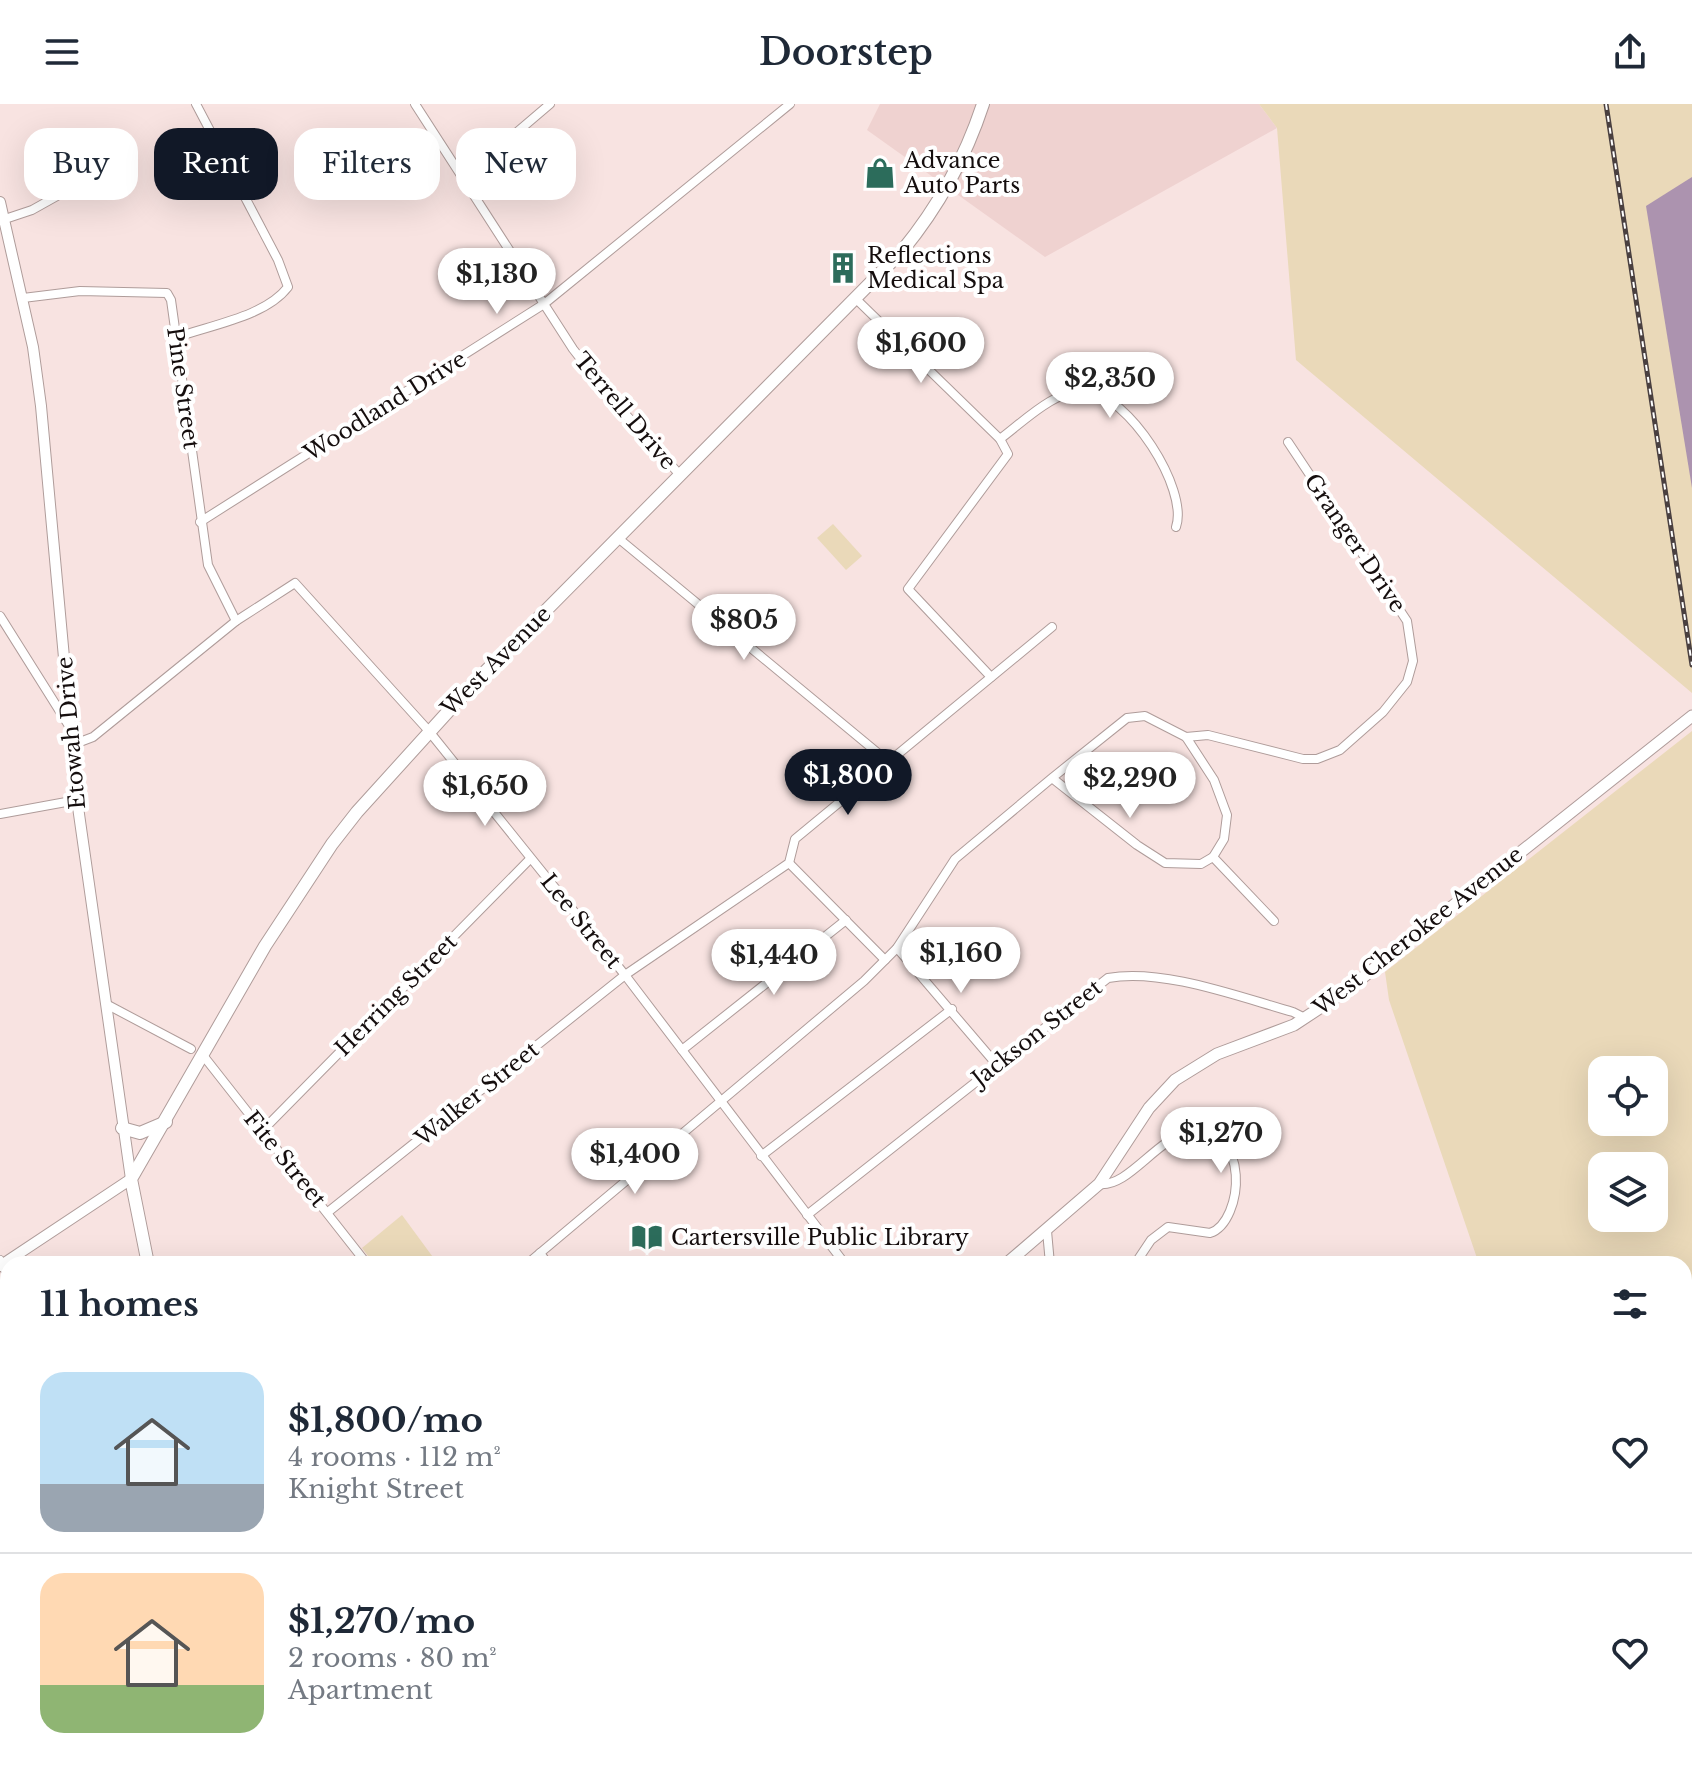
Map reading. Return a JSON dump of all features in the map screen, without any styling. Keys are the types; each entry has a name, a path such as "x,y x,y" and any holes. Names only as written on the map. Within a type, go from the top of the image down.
{"main road":[{"name":"West Avenue","path":"131,1179 166,1122 196,1052 326,853 428,730 902,251 934,208 969,146 983,104"},
{"name":"West Cherokee Avenue","path":"1016,1256 1099,1184 1149,1108 1175,1080 1208,1058 1305,1018 1362,980 1692,716"},
{"path":"122,1128 140,1133 166,1122"},
{"name":"Etowah Drive","path":"131,1179 146,1256"}],"street":[{"path":"175,338 279,299 288,287 278,260 196,104"},
{"name":"Terrell Drive","path":"415,104 456,167"},
{"path":"522,128 550,104"},
{"name":"Woodland Drive","path":"200,522 544,304 790,104"},
{"path":"5,219 50,200"},
{"name":"Terrell Drive","path":"477,200 586,368 680,475"},
{"name":"Etowah Drive","path":"0,202 23,298 41,406 77,800 131,1179"},
{"name":"Pine Street","path":"23,298 80,291 160,290 171,300 208,565 236,621"},
{"path":"856,299 1000,439 1008,454 908,589 991,677"},
{"path":"1000,439 1068,394 1085,391 1096,394 1118,405 1147,438 1177,501 1176,527"},
{"name":"Granger Drive","path":"1186,737 1208,735 1303,759 1317,759 1340,750 1383,712 1407,682 1413,661 1407,621 1288,442"},
{"path":"618,538 890,763"},
{"name":"Lee Street","path":"72,745 93,737 236,621 295,583 428,730 625,975 839,1256"},
{"path":"0,616 71,729"},
{"path":"885,960 789,863 795,839 1052,627"},
{"path":"536,1256 722,1102 885,960 897,948 955,859 1052,778 1127,718 1145,716 1186,737 1214,780 1227,815 1224,839 1213,857 1201,864 1165,863 1137,845 1052,778"},
{"path":"0,814 77,800"},
{"path":"1213,857 1274,921"},
{"name":"Herring Street","path":"262,1131 530,859"},
{"name":"Walker Street","path":"328,1212 625,975 789,863"},
{"path":"682,1050 846,920"},
{"path":"897,948 997,1065"},
{"name":"Jackson Street","path":"807,1215 1108,978 1125,975 1216,991 1305,1018"},
{"name":"Fite Street","path":"106,1004 196,1052 361,1256"},
{"path":"761,1156 952,1009"},
{"path":"1099,1184 1119,1179 1170,1140 1187,1133 1218,1140 1237,1162 1237,1180 1222,1225 1210,1233 1168,1227 1151,1240 1140,1256"},
{"name":"West Avenue","path":"13,1256 131,1179"},
{"path":"1047,1231 1049,1256"}],"shaded area":[{"path":"880,104 1259,104 1277,128 1045,257 867,130"},
{"path":"1259,104 1692,104 1692,693 1296,360 1277,128"},
{"path":"1692,177 1692,488 1646,206"},
{"path":"833,524 862,556 846,570 817,538"},
{"path":"1692,731 1692,1256 1476,1256 1389,1000 1385,972"},
{"path":"402,1215 432,1256 368,1256 362,1248"}],"railway":[{"path":"1606,104 1692,665"}],"place":[{"name":"Advance Auto Parts","path":"880,173"},
{"name":"Reflections Medical Spa","path":"843,268"},
{"name":"Cartersville Public Library","path":"647,1237"}]}
